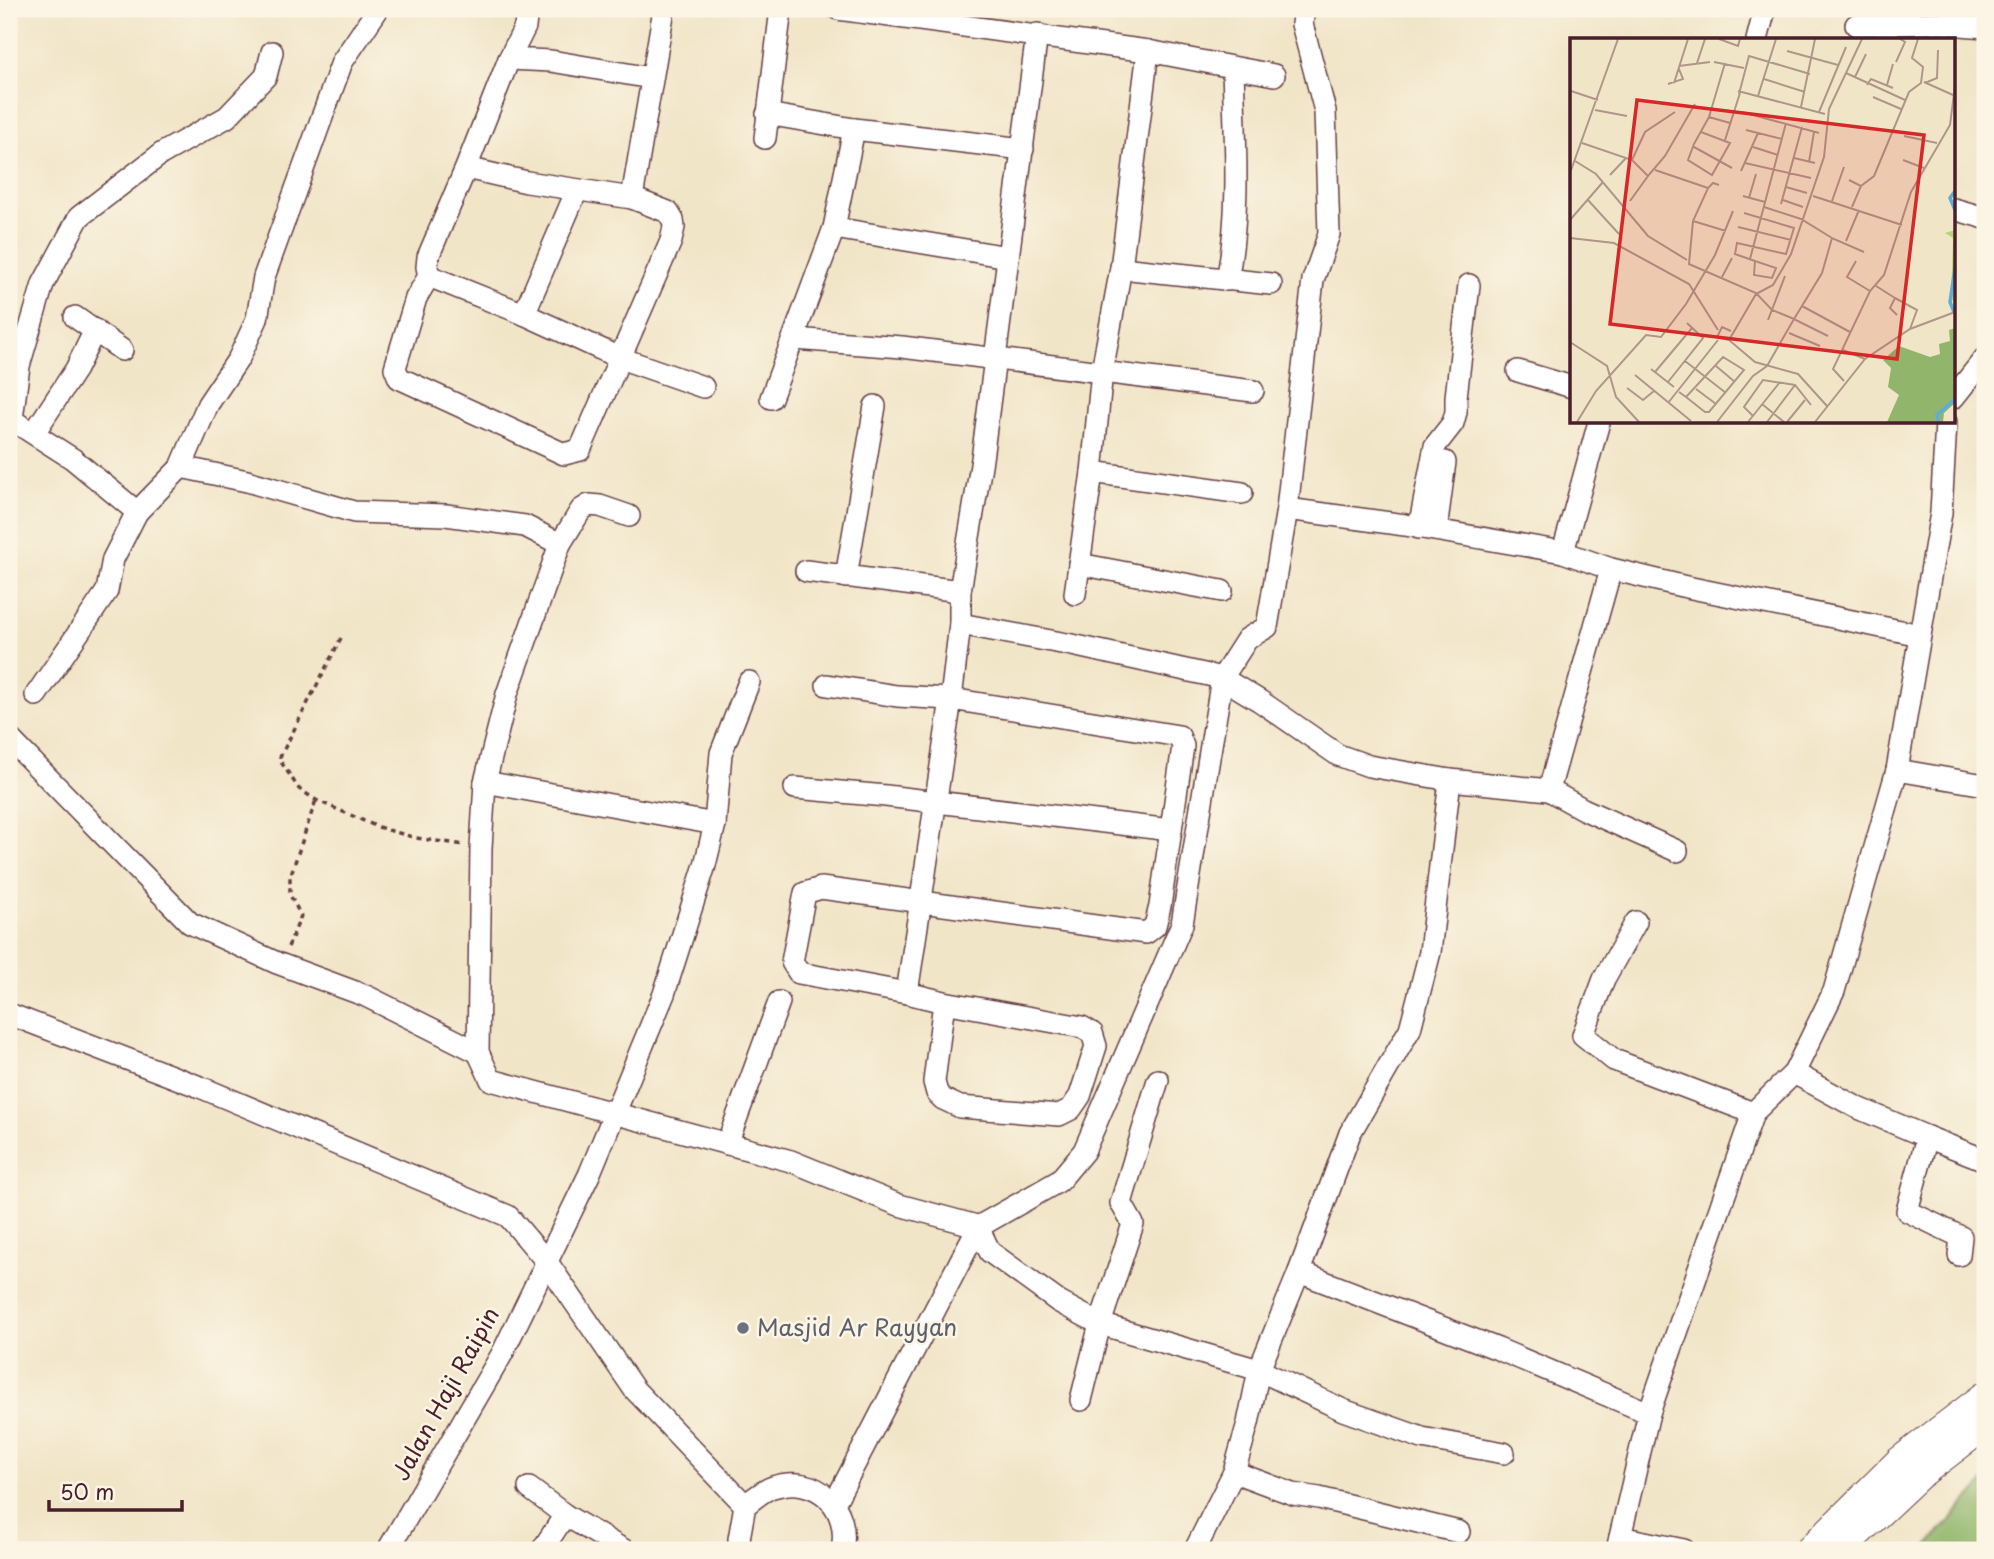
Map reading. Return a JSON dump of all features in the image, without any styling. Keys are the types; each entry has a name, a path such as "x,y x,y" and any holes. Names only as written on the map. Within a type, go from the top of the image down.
{"main road":[{"path":"1811,1550 1901,1461 1985,1397"},
{"path":"1839,1550 1918,1475 1985,1424"}],"street":[{"path":"36,695 107,591 113,559 137,512 181,467 208,404 239,358 257,319 264,277 342,62 378,9"},
{"path":"466,168 527,182 632,198 668,212 673,220 671,241 580,450 564,454 399,378 395,368 415,298 429,276 428,257 509,59 525,27 527,9"},
{"path":"632,198 664,9"},
{"path":"765,138 780,9"},
{"path":"838,9 1037,34 1148,51 1273,75"},
{"path":"834,1504 978,1227 1059,1181 1084,1151 1182,924 1222,678 1247,639 1267,627 1287,509 1313,280 1329,234 1325,111 1302,24 1304,9"},
{"path":"1757,38 1765,9"},
{"path":"1856,25 1936,23 1985,27"},
{"path":"906,993 951,699 960,624 960,591 996,358 1037,34"},
{"path":"1075,594 1092,472 1102,371 1121,268 1148,51"},
{"path":"137,512 73,459 10,418 19,366 43,284 79,217 161,154 227,117 266,76 272,52"},
{"path":"509,59 551,61 651,78"},
{"path":"1227,280 1233,247 1236,200 1233,69"},
{"path":"767,114 854,129 1023,149"},
{"path":"771,398 834,228 854,129"},
{"path":"524,314 577,190"},
{"path":"1955,209 1985,218"},
{"path":"834,228 1009,257"},
{"path":"1121,268 1271,284"},
{"path":"429,276 524,314 620,358 702,387"},
{"path":"1428,529 1435,446 1453,423 1456,412 1469,285"},
{"path":"75,317 122,350"},
{"path":"34,433 76,369 95,330"},
{"path":"794,339 902,347 1253,391"},
{"path":"1955,396 1985,358"},
{"path":"1518,371 1570,386"},
{"path":"846,577 875,405"},
{"path":"1563,552 1599,424"},
{"path":"1684,1550 1618,1544 1649,1413 1753,1113 1794,1073 1834,991 1897,770 1941,513 1946,424"},
{"path":"1428,529 1446,456"},
{"path":"181,467 247,481 354,512 446,515 525,526 560,544"},
{"path":"1092,472 1242,493"},
{"path":"629,516 589,505 581,510 560,544 507,694 485,782 481,848 478,1052 491,1080 790,1161 900,1205 978,1227 990,1252 1059,1302 1100,1324 1259,1370 1343,1410 1422,1438 1504,1453"},
{"path":"1287,509 1563,552 1611,569 1756,603 1920,635"},
{"path":"1079,564 1222,591"},
{"path":"1549,790 1611,569"},
{"path":"806,571 960,591"},
{"path":"960,624 1222,678 1338,755 1369,766 1450,780 1549,790 1583,809 1677,851"},
{"name":"Jalan Haji Raipin","path":"388,1550 502,1353 589,1175 664,994 705,865 715,824 721,753 750,682"},
{"path":"827,685 897,696 951,699 1179,736 1183,746 1160,906 1155,926 1146,933 821,888 805,893 792,962 799,973 1082,1027 1092,1033 1096,1046 1080,1097 1072,1109 1059,1115 960,1107 943,1099 937,1093 934,1082 944,1002"},
{"path":"9,738 190,923 277,963 366,996 478,1052"},
{"path":"1897,770 1985,785"},
{"path":"1195,1550 1234,1472 1259,1370 1350,1133 1410,1029 1430,951 1450,780"},
{"path":"485,782 715,824"},
{"path":"795,788 1171,830"},
{"path":"1636,922 1604,979 1583,1035 1614,1060 1753,1113"},
{"path":"727,1144 779,1002"},
{"path":"9,1014 188,1082 508,1216 547,1262 634,1389 746,1505"},
{"path":"1794,1073 1856,1107 1985,1160"},
{"path":"1081,1399 1100,1324 1133,1224 1121,1203 1158,1080"},
{"path":"1927,1137 1908,1211 1961,1237 1959,1255"},
{"path":"1298,1272 1498,1349 1649,1413"},
{"path":"1234,1472 1293,1494 1320,1497 1459,1532"},
{"path":"742,1550 739,1539 746,1505 770,1487 793,1483 816,1488 834,1504 844,1525 842,1550"},
{"path":"529,1488 565,1515 624,1550"},
{"path":"542,1550 565,1515"}],"path":[{"path":"341,638 279,759 299,789 316,800 378,827 416,838 481,848"},
{"path":"277,963 290,943 301,916 290,895 290,877 316,800"}],"green space":[{"path":"1985,1481 1985,1550 1924,1550"}],"place":[{"name":"Masjid Ar Rayyan","path":"743,1328"}]}
